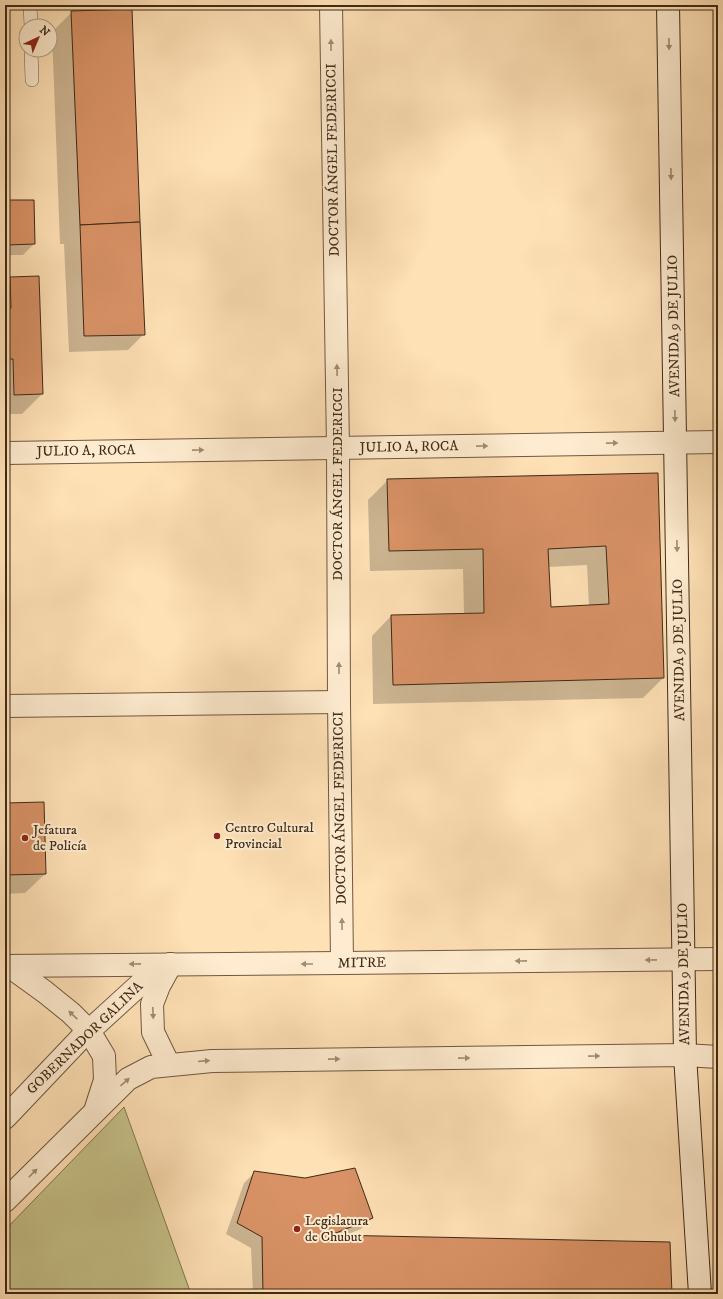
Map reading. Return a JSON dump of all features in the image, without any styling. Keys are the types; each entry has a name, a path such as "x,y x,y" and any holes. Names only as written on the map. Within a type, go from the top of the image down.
{"street":[{"name":"DOCTOR ÁNGEL FEDERICCI","path":"331,5 338,448 342,963"},
{"name":"AVENIDA 9 DE JULIO","path":"668,5 685,1055 700,1294"},
{"name":"JULIO A, ROCA","path":"5,453 718,442"},
{"path":"5,706 339,702"},
{"name":"MITRE","path":"7,966 718,959"},
{"path":"160,1066 153,1032 152,1004 159,986 171,964"},
{"name":"GOBERNADOR GALINA","path":"5,1118 89,1031 148,977 171,964"},
{"path":"7,966 45,992 71,1013 89,1031 104,1056 105,1080 95,1111"},
{"path":"5,1201 128,1079 160,1066 212,1061 685,1055 718,1057"}],"lane":[{"path":"30,5 31,18"},
{"path":"31,58 32,80"}],"shaded area":[{"path":"124,1107 191,1294 5,1294 5,1230"}],"building":[{"path":"132,9 140,222 80,225 71,11"},
{"path":"6,200 34,200 35,244 7,245"},
{"path":"140,222 145,335 84,336 80,225"},
{"path":"39,276 43,394 14,395 13,359 5,359 5,308 11,308 10,277"},
{"path":"658,473 664,678 393,685 391,615 484,613 483,549 389,551 387,479","holes":["606,546 609,604 551,607 548,549"]},
{"name":"Jefatura de Policía","path":"44,802 46,874 5,875 5,803"},
{"name":"Legislatura de Chubut","path":"355,1168 373,1218 331,1235 670,1242 672,1294 263,1294 262,1237 237,1223 254,1171 305,1178"}],"place":[{"name":"Centro Cultural Provincial","path":"217,836"},
{"name":"Jefatura de Policía","path":"25,838"},
{"name":"Legislatura de Chubut","path":"297,1229"}]}
